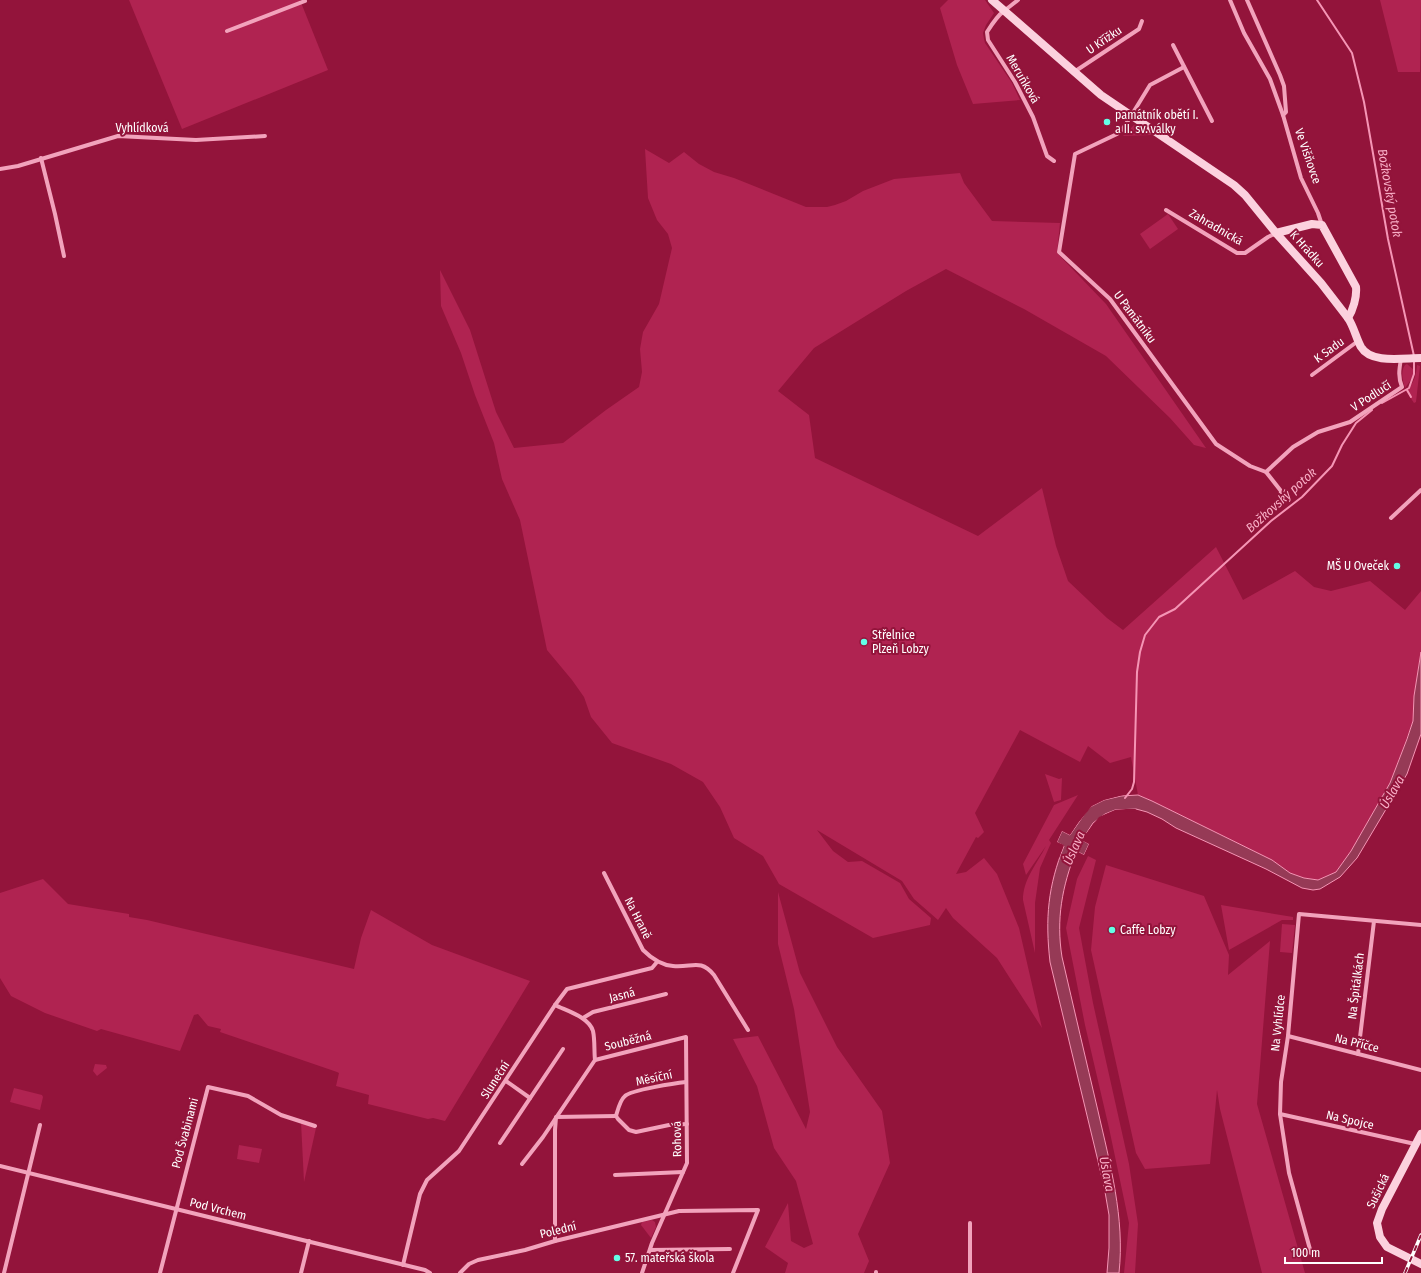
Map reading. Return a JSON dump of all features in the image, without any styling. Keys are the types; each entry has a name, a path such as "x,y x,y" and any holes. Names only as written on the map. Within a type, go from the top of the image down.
{"street":[{"path":"992,0 1101,96 1234,185 1255,206 1276,233"},
{"name":"Meruňková","path":"1018,0 1004,11 994,22 987,32 988,40 1015,82 1033,117 1047,156 1054,161"},
{"name":"Ve Višňovce","path":"1230,0 1242,27 1270,79 1283,116 1301,178 1318,213 1322,225 1356,287 1357,292 1348,318"},
{"path":"1246,0 1284,86 1286,112 1283,116"},
{"path":"227,31 306,1"},
{"name":"U Křížku","path":"1074,73 1139,29 1142,21"},
{"path":"1173,45 1212,121"},
{"path":"1131,116 1150,85 1184,67"},
{"name":"U Památníku","path":"1131,116 1122,130 1117,134 1075,154 1059,252 1110,299 1216,444 1250,466 1266,472 1281,491 1280,503"},
{"name":"Vyhlídková","path":"0,169 18,166 118,136 196,140 265,136"},
{"path":"41,158 64,256"},
{"name":"Zahradnická","path":"1166,210 1242,254 1245,254 1268,236 1276,233"},
{"name":"K Hrádku","path":"1322,225 1312,224 1276,233 1321,283 1348,318 1358,341 1367,354 1379,359 1420,358"},
{"name":"K Sadu","path":"1312,375 1358,341"},
{"name":"V Podlučí","path":"1266,472 1293,447 1318,432 1350,422 1402,388 1398,372 1405,358"},
{"path":"1391,518 1421,490"},
{"name":"Na Hraně","path":"604,873 638,942 646,953 657,962"},
{"name":"Na Vyhlídce","path":"1311,1253 1289,1173 1280,1114 1281,1082 1288,1036 1299,914 1421,925"},
{"name":"Na Špitálkách","path":"1358,1054 1374,921"},
{"path":"657,962 673,966 700,965 708,968 714,975 748,1030"},
{"name":"Sluneční","path":"403,1265 420,1194 427,1180 459,1151 567,989 652,968 657,962"},
{"name":"Jasná","path":"583,1018 593,1012 666,994"},
{"path":"555,1005 583,1018 593,1030 595,1060"},
{"name":"Na Příčce","path":"1288,1036 1421,1070"},
{"name":"Souběžná","path":"522,1164 595,1060 686,1037"},
{"name":"Rohová","path":"615,1175 683,1172 687,1163 686,1037"},
{"path":"500,1143 563,1049"},
{"path":"506,1081 530,1098"},
{"name":"Měsíční","path":"616,1116 622,1100 628,1094 673,1083 686,1082"},
{"name":"Pod Švabinami","path":"160,1273 208,1087 248,1096 281,1115 315,1126"},
{"name":"Na Spojce","path":"1280,1114 1415,1144"},
{"path":"555,1241 556,1117 616,1116 629,1130 636,1132 669,1125 687,1124"},
{"path":"4,1273 40,1125"},
{"name":"Sušická","path":"1421,1134 1378,1218 1378,1232 1381,1240 1387,1248 1421,1264"},
{"name":"Pod Vrchem","path":"0,1166 309,1241 425,1270 430,1273"},
{"path":"642,1273 650,1250 683,1172"},
{"name":"Polední","path":"460,1273 469,1264 478,1260 525,1250 555,1241 679,1211 758,1210 733,1273"},
{"path":"970,1223 970,1273"},
{"path":"301,1273 309,1241"},
{"path":"650,1250 730,1249"}],"shaded area":[{"path":"129,0 300,0 328,70 182,129"},
{"path":"948,0 985,0 994,13 986,25 983,33 985,43 1012,83 1020,100 973,104 957,65 940,8"},
{"path":"1380,0 1421,0 1420,72 1398,72"},
{"path":"1134,125 1137,126 1152,135 1123,136"},
{"path":"645,149 669,163 684,152 699,164 714,172 734,178 806,207 827,207 835,205 846,201 863,191 894,179 960,173 964,183 992,221 1060,223 1057,253 1106,304 1206,448 1194,445 1170,418 1106,356 1024,309 946,269 906,291 814,348 778,391 809,415 815,458 978,536 1042,488 1056,546 1068,581 1107,618 1123,630 1216,547 1243,600 1295,571 1314,587 1331,591 1370,581 1405,610 1421,591 1421,652 1414,696 1413,721 1390,783 1351,851 1336,872 1318,880 1304,878 1290,873 1272,860 1138,795 1131,757 1110,763 1088,746 1080,762 1020,730 975,813 984,832 978,838 976,837 956,874 966,872 984,858 997,874 1019,928 1042,1028 997,958 953,918 946,908 938,920 914,899 902,881 817,830 833,851 848,862 862,861 900,883 909,899 931,918 930,925 873,938 779,884 763,856 734,838 720,807 703,782 671,764 612,743 591,717 584,697 547,650 520,520 502,479 494,443 475,395 461,353 441,306 440,270 470,330 496,412 514,448 563,443 639,387 642,372 640,349 643,332 659,304 672,248 668,234 657,220 648,198"},
{"path":"1168,214 1178,229 1150,249 1140,234"},
{"path":"1407,364 1414,370 1413,377 1405,388 1402,374 1403,368"},
{"path":"1417,365 1420,366 1416,402 1414,403 1406,391 1414,379"},
{"path":"1045,774 1059,779 1062,778 1061,800 1054,802"},
{"path":"1078,795 1049,840 1051,843 1040,868 1035,903 1035,953 1023,900 1025,885 1046,846 1026,875 1023,864 1054,805"},
{"path":"1088,856 1096,860 1079,928 1093,1003 1129,1164 1138,1224 1135,1273 1124,1273 1129,1223 1085,1025 1066,928 1077,879"},
{"path":"1106,865 1204,896 1229,955 1228,975 1270,941 1257,1104 1305,1273 1262,1273 1220,1109 1217,1090 1210,1164 1145,1169 1136,1153 1091,950 1095,907"},
{"path":"43,879 68,904 129,914 129,917 354,969 361,938 371,910 432,945 530,981 445,1121 433,1118 428,1119 368,1104 369,1095 336,1086 339,1073 220,1032 221,1029 208,1026 198,1014 194,1015 180,1051 101,1029 97,1031 45,1013 11,996 0,978 0,893"},
{"path":"778,892 800,973 837,1047 882,1111 890,1163 858,1234 869,1261 864,1273 785,1273 788,1263 765,1247 788,1203 791,1241 804,1248 813,1244 796,1181 774,1148 757,1086 733,1039 758,1036 806,1129 810,1112 794,1009 778,944"},
{"path":"1221,905 1293,917 1293,920 1282,920 1229,950"},
{"path":"1282,924 1295,925 1292,953 1280,952"},
{"path":"95,1064 106,1065 107,1068 97,1076 93,1071"},
{"path":"14,1088 42,1095 43,1097 40,1110 10,1102"},
{"path":"301,1122 315,1126 316,1128 304,1182"},
{"path":"239,1145 262,1149 259,1163 237,1159"},
{"path":"652,1220 655,1222 656,1227 651,1238 641,1225 642,1222"}],"water":[{"name":"Úslava","path":"1421,652 1421,734 1407,774 1357,858 1340,877 1320,889 1313,890 1302,888 1266,869 1176,828 1162,819 1136,809 1115,810 1105,814 1093,823 1082,840 1089,844 1084,855 1076,851 1064,890 1060,916 1060,943 1107,1151 1118,1212 1120,1232 1119,1273 1107,1273 1109,1215 1104,1186 1050,962 1048,931 1049,902 1054,875 1064,846 1057,842 1062,831 1070,835 1086,812 1092,806 1104,800 1121,796 1138,795 1272,860 1290,873 1304,878 1318,880 1336,872 1351,851 1390,783 1407,739 1413,721 1414,696"}],"pier":[{"path":"1127,794 1104,800 1092,806 1070,835 1062,831 1057,842 1064,845 1059,858 1057,858 1062,846 1055,844 1055,842 1061,829 1069,832 1084,811 1091,805 1103,798"},
{"path":"1136,809 1135,811 1115,812 1100,819 1084,839 1091,844 1086,856 1083,857 1077,854 1073,864 1071,863 1076,851 1084,855 1089,844 1081,840 1099,817 1115,810"}],"waterway":[{"name":"Božkovský potok","path":"1317,0 1352,53 1364,102 1388,239 1414,356"},
{"name":"Božkovský potok","path":"1382,403 1409,388 1414,374 1414,360"},
{"path":"1407,390 1411,397"},
{"name":"Božkovský potok","path":"1125,798 1132,789 1134,782 1137,672 1140,652 1145,635 1159,617 1175,609 1271,521 1302,497 1332,466 1342,445 1356,423 1372,410"}],"railway":[{"path":"1405,1273 1421,1235"}],"place":[{"name":"památník obětí I. a II. sv. války","path":"1107,122"},
{"name":"MŠ U Oveček","path":"1397,566"},
{"name":"Střelnice Plzeň Lobzy","path":"864,642"},
{"name":"Caffe Lobzy","path":"1112,930"},
{"name":"57. mateřská škola","path":"617,1258"}]}
